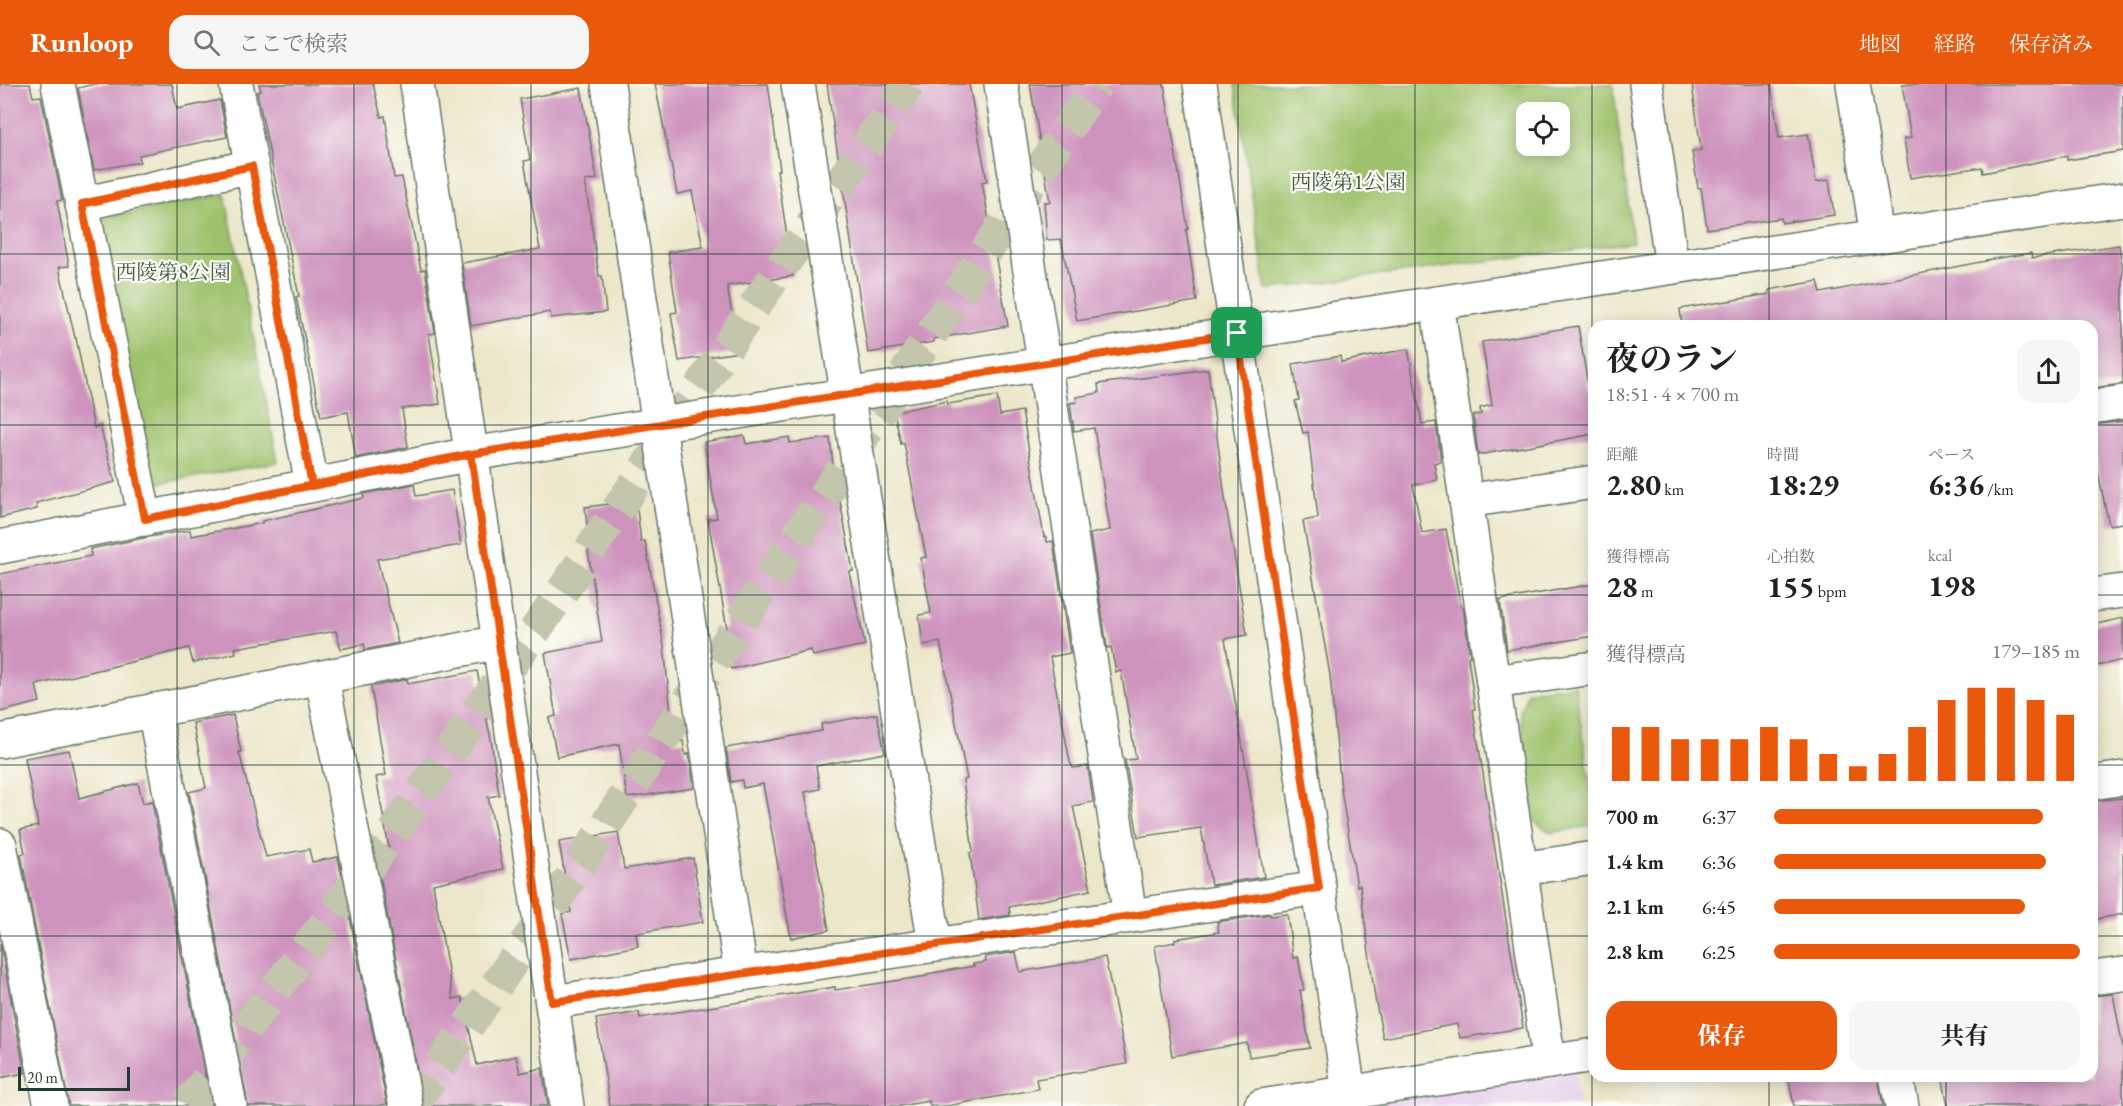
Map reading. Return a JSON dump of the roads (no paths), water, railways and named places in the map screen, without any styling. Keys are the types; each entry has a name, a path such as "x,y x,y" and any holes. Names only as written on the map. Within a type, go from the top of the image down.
{"street":[{"path":"58,84 145,519"},
{"path":"236,84 312,486"},
{"path":"417,84 567,1106"},
{"path":"608,84 741,974"},
{"path":"798,84 935,945"},
{"path":"1001,84 1130,916"},
{"path":"1200,84 1349,1093"},
{"path":"1646,84 1671,267"},
{"path":"1853,84 1877,236"},
{"path":"82,204 252,166"},
{"path":"0,548 471,454 1237,333 2123,199"},
{"path":"1437,303 1549,1062"},
{"path":"2098,406 2123,402"},
{"path":"1466,501 1588,483"},
{"path":"2098,594 2123,591"},
{"path":"0,741 499,642"},
{"path":"1493,682 1588,669"},
{"path":"322,678 406,1106"},
{"path":"154,710 230,1106"},
{"path":"2098,782 2123,778"},
{"path":"0,844 9,932 51,1106"},
{"path":"1520,869 1588,859"},
{"path":"552,1002 1319,888"},
{"path":"2098,977 2123,974"},
{"path":"1261,1106 1588,1056"},
{"path":"1897,1082 1902,1106"}],"tunnel":[{"path":"187,1106 375,858 553,605 758,301 909,84"},
{"path":"412,1106 568,882 1097,84"}],"park label":[{"name":"西陵第1公園","path":"1348,181"},
{"name":"西陵第8公園","path":"173,271"}]}
